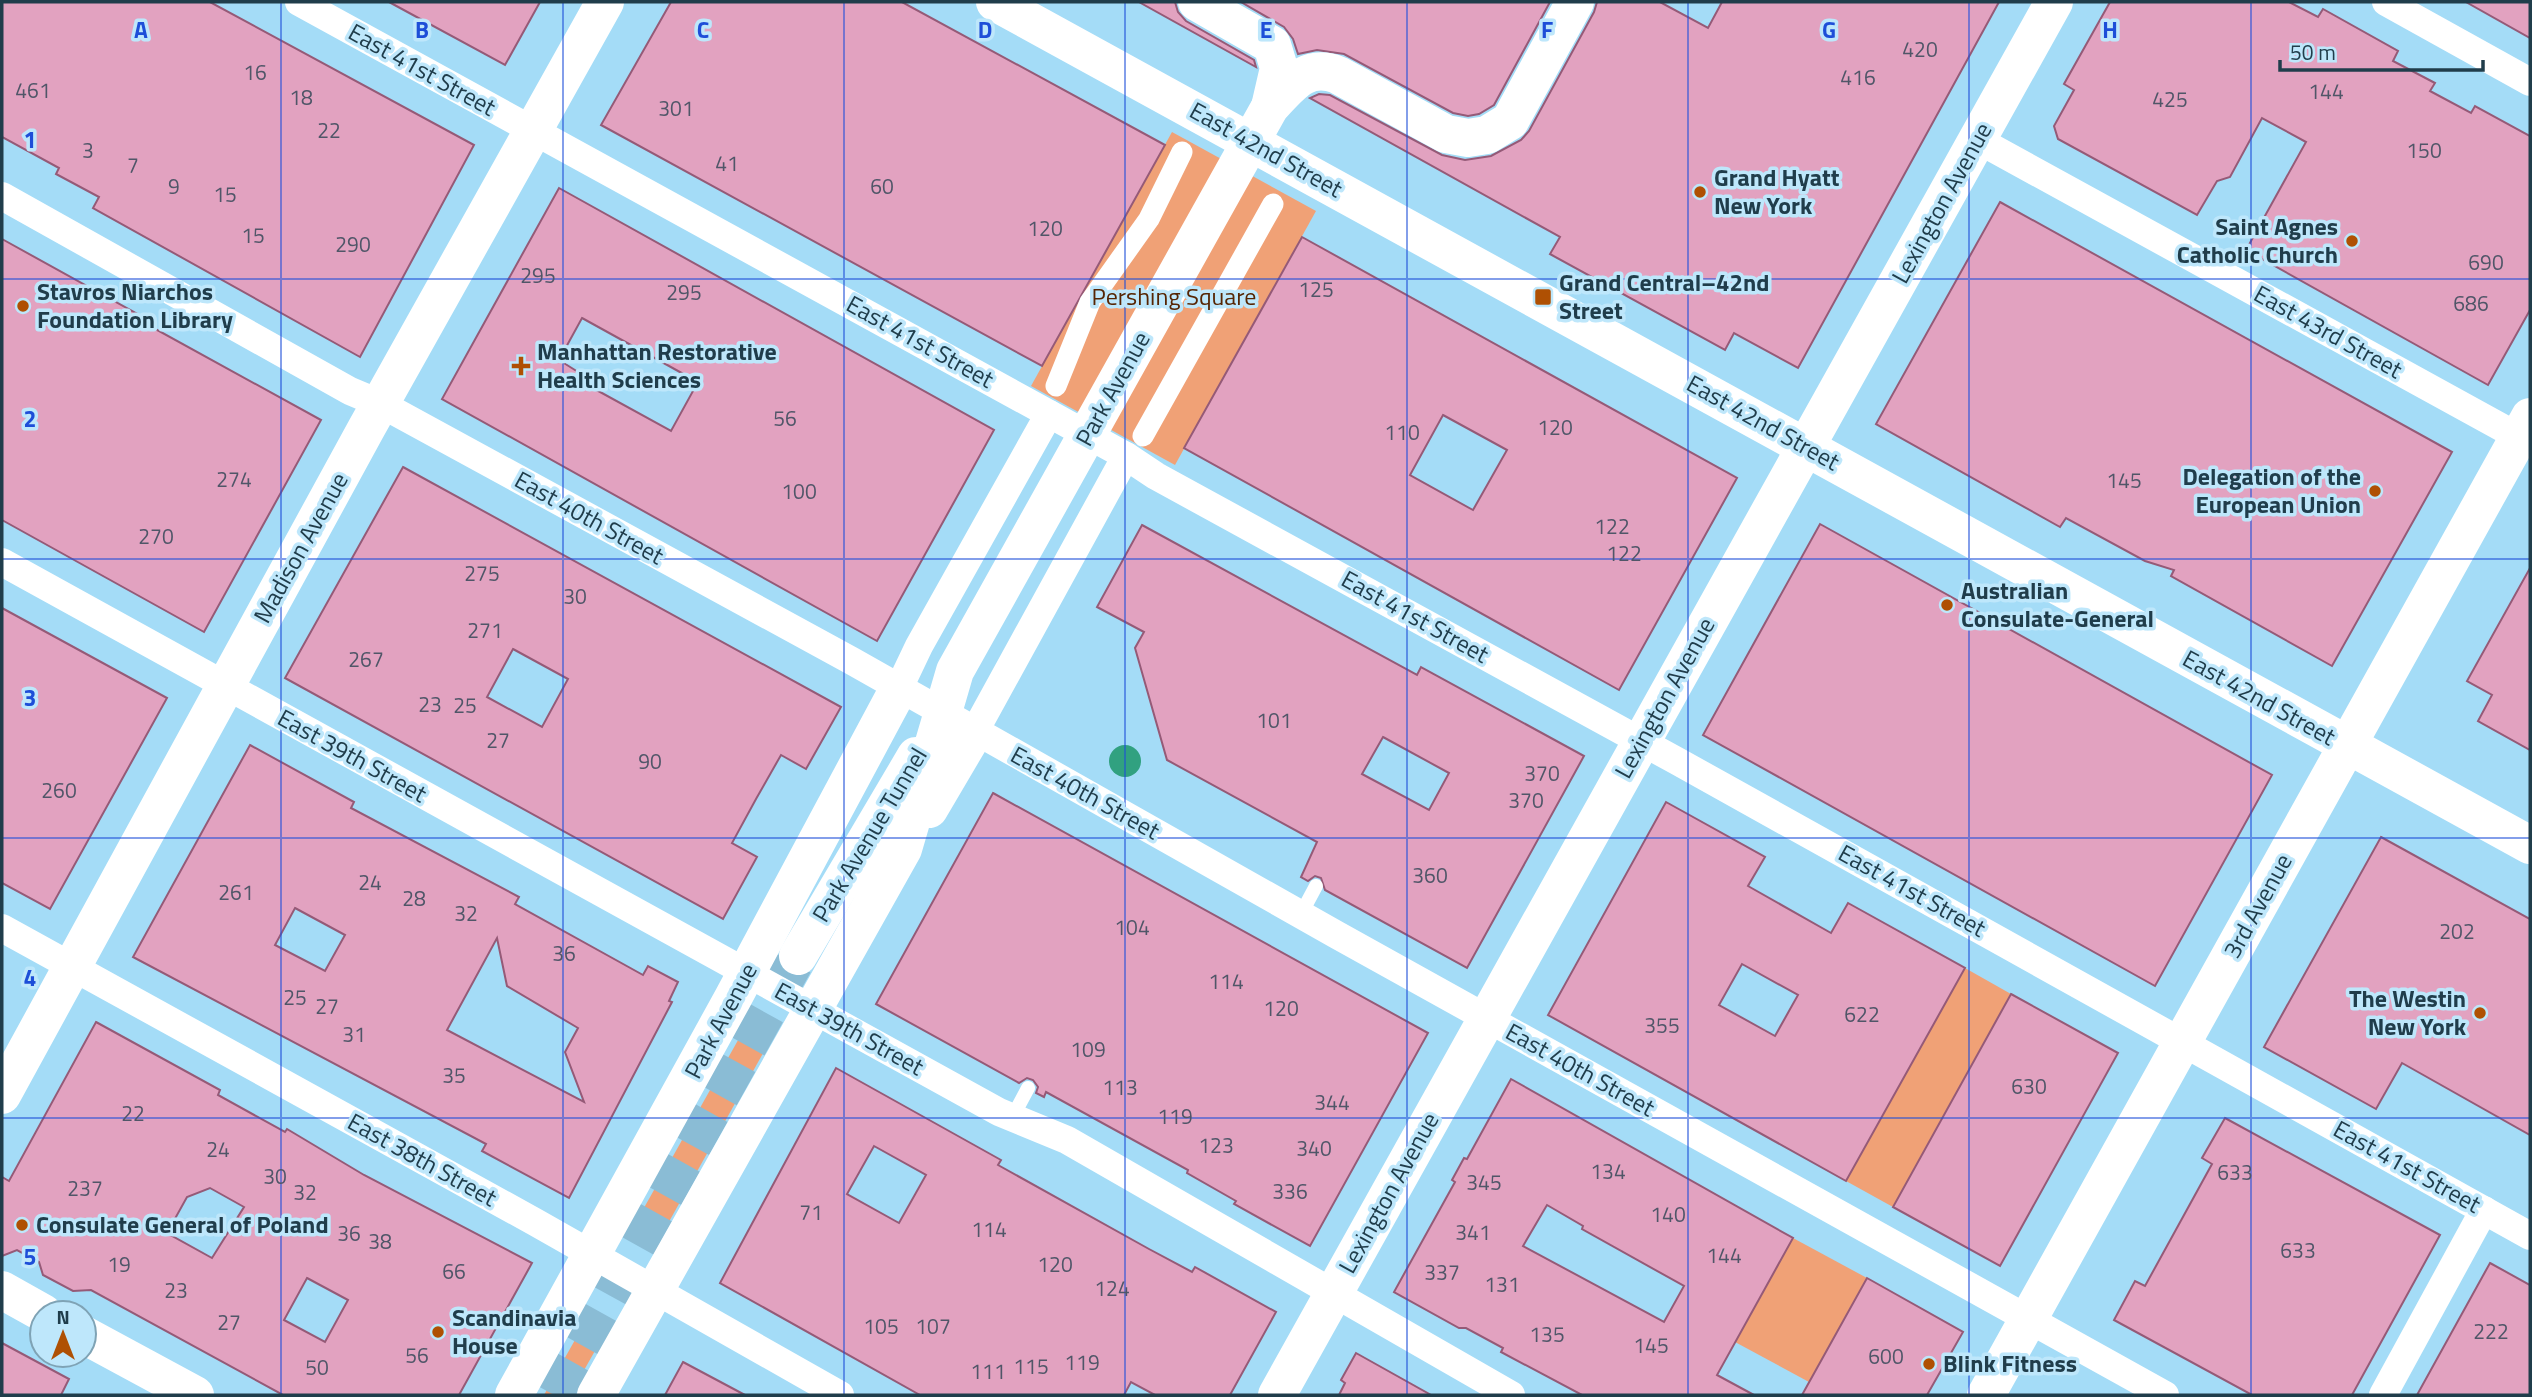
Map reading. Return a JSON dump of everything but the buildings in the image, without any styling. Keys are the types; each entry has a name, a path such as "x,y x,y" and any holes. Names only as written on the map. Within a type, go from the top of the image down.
{"main road":[{"name":"Madison Avenue","path":"2,1095 225,686 605,2"},
{"name":"East 42nd Street","path":"995,2 2347,747 2530,845"},
{"name":"Park Avenue","path":"1197,2 1272,45 1279,68 1270,107"},
{"path":"1510,121 1575,2"},
{"name":"Lexington Avenue","path":"1277,1395 2054,2"},
{"name":"Park Avenue","path":"596,1395 903,849 933,708 1270,107 1297,78 1321,70 1338,75 1454,137 1487,135 1510,121"},
{"name":"3rd Avenue","path":"1986,1395 2347,747 2527,432"},
{"name":"Park Avenue","path":"514,1395 883,723 933,708"},
{"name":"Park Avenue Tunnel","path":"798,956 933,708"},
{"path":"2,1290 28,1305"},
{"path":"98,1343 195,1395"}],"street":[{"name":"East 41st Street","path":"299,2 1049,414 1135,446 1156,476 1640,741 2530,1236"},
{"path":"2386,2 2530,82"},
{"name":"East 43rd Street","path":"1978,140 2527,432"},
{"path":"1056,386 1090,302 1149,219 1182,152"},
{"name":"East 40th Street","path":"2,197 350,391 381,404 933,708 2165,1395"},
{"name":"Park Avenue","path":"933,708 1135,446 1273,204"},
{"name":"Park Avenue","path":"933,708 919,646 1049,414"},
{"name":"East 39th Street","path":"2,562 1012,1118 1067,1140 1511,1395"},
{"name":"East 38th Street","path":"2,928 840,1395"},
{"path":"2383,1395 2484,1210"}],"lane":[{"path":"1510,121 1528,111 1550,80"},
{"path":"1301,914 1316,886"},
{"path":"1012,1118 1028,1088"}],"green space":[{"name":"Pershing Square","path":"1172,132 1316,211 1175,465 1031,386"},
{"path":"1965,968 2011,994 1942,1118 1963,1129 1893,1207 1846,1181"},
{"path":"751,1017 776,1030 656,1245 631,1231"},
{"path":"1793,1238 1867,1278 1809,1382 1735,1342"},
{"path":"589,1315 609,1326 570,1395 544,1395"}],"shaded area":[{"path":"1125,745 1136,750 1141,761 1136,772 1125,777 1114,772 1109,761 1114,750"}],"tunnel":[{"path":"554,1395 798,956"}],"place":[{"name":"Grand Hyatt New York","path":"1700,192"},
{"name":"Saint Agnes Catholic Church","path":"2352,241"},
{"name":"Grand Central–42nd Street","path":"1543,297"},
{"name":"Stavros Niarchos Foundation Library","path":"23,306"},
{"name":"Manhattan Restorative Health Sciences","path":"521,366"},
{"name":"Delegation of the European Union","path":"2375,491"},
{"name":"Australian Consulate-General","path":"1947,605"},
{"name":"The Westin New York","path":"2480,1013"},
{"name":"Consulate General of Poland","path":"22,1225"},
{"name":"Scandinavia House","path":"438,1332"},
{"name":"Blink Fitness","path":"1929,1364"}]}
